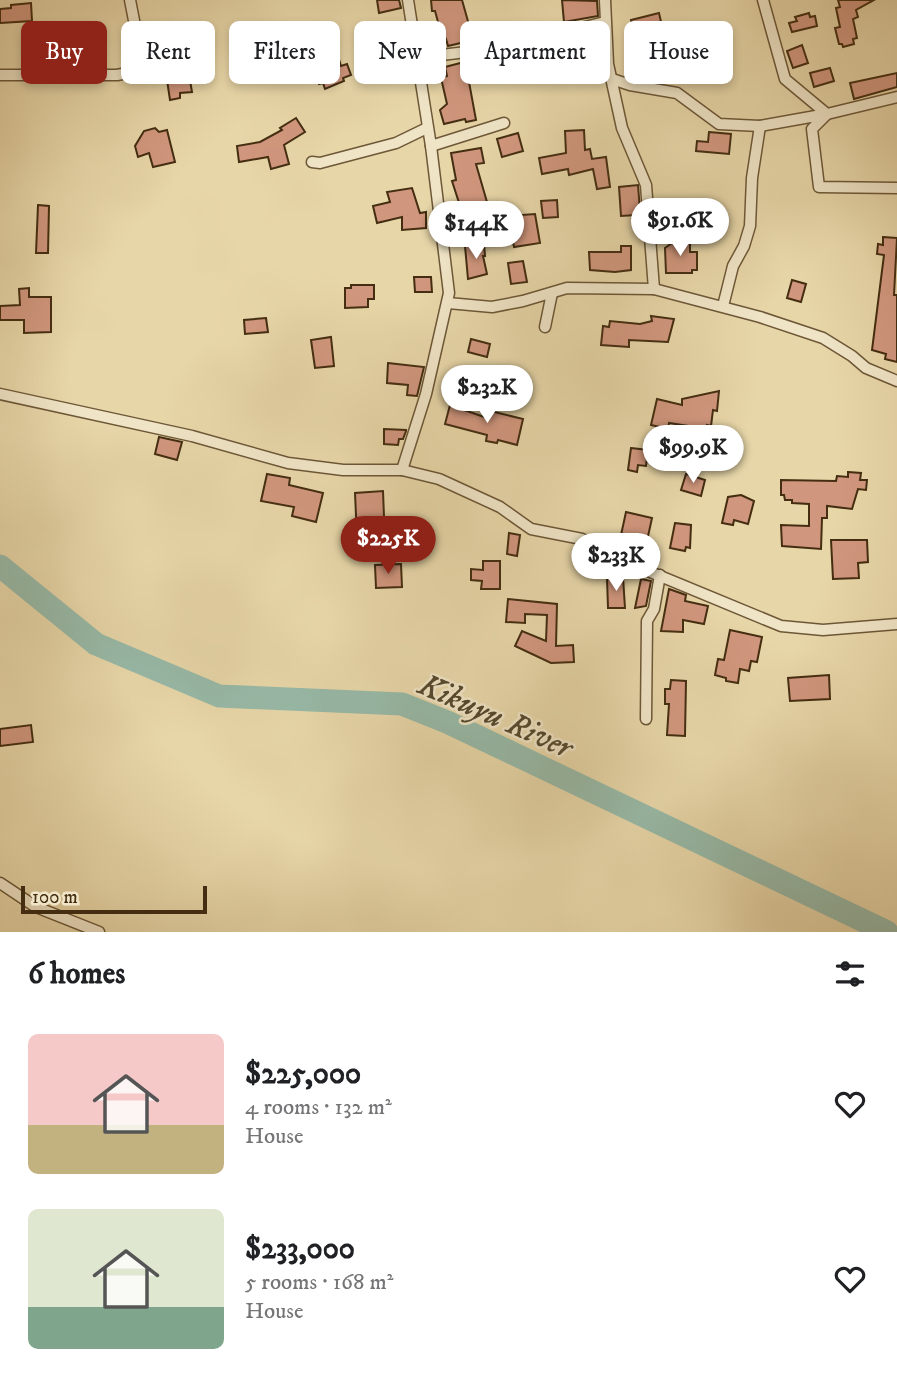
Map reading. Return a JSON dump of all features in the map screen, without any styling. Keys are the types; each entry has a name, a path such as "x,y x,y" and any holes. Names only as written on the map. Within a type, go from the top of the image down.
{"street":[{"path":"0,75 117,75 138,71 139,46 130,0"},
{"path":"408,0 411,21"},
{"path":"605,0 605,21"},
{"path":"763,0 785,79 827,114"},
{"path":"610,72 625,139 646,185 654,289"},
{"path":"612,79 677,93 719,124 760,126 827,114 897,97"},
{"path":"402,470 426,394 449,293 431,146 420,84"},
{"path":"827,114 812,129 819,187 897,188"},
{"path":"431,146 504,123"},
{"path":"723,306 733,266 744,246 750,226 752,178 760,126"},
{"path":"312,162 320,163 396,143 427,128"},
{"path":"448,303 492,307 581,287 654,289 723,306 822,338 866,368 897,381"},
{"path":"545,327 552,293"},
{"path":"0,394 191,436 288,463 343,470 402,470 439,479 500,507 531,529 582,539 780,626 823,630 897,624"},
{"path":"646,719 648,621 654,609 660,575"},
{"path":"0,884 36,907 99,932"}],"building":[{"path":"377,0 399,0 401,8 379,13"},
{"path":"431,0 462,0 468,21 460,21 460,43 448,46 446,21 438,21 435,11 432,11"},
{"path":"562,0 597,1 598,16 564,21"},
{"path":"838,0 874,0 856,10 858,17 853,19 857,38 853,39 854,44 843,47 839,44 835,28 840,27 836,8 840,7"},
{"path":"31,3 32,21 0,23 0,9 11,8 11,5"},
{"path":"659,13 661,21 631,21"},
{"path":"809,13 810,17 815,16 817,26 792,32 789,23 797,21 795,17"},
{"path":"802,45 808,63 793,68 787,51"},
{"path":"340,63 341,66 347,64 351,75 343,78 344,81 340,83"},
{"path":"460,63 460,84 469,84 476,120 466,122 465,119 444,124 440,110 447,104 442,84 446,84 446,67"},
{"path":"830,68 834,81 814,87 810,73"},
{"path":"897,73 897,87 854,99 850,83"},
{"path":"168,84 191,84 192,92 180,93 180,98 170,100"},
{"path":"323,84 337,84 325,89"},
{"path":"296,118 305,132 284,145 289,164 271,169 268,157 239,162 237,146 260,142 282,130 280,128"},
{"path":"155,128 159,132 167,130 175,162 153,167 149,153 138,157 135,146 144,131"},
{"path":"584,130 585,150 590,149 592,159 606,157 610,187 597,189 593,169 569,175 568,169 542,174 539,158 566,153 565,131"},
{"path":"709,132 731,134 729,154 696,151 697,141 708,142"},
{"path":"518,133 523,151 502,157 497,139"},
{"path":"481,148 484,163 476,164 489,209 497,206 502,221 456,226 454,210 461,209 452,181 456,180 451,153"},
{"path":"638,185 640,211 637,215 621,216 619,187"},
{"path":"412,188 420,213 426,212 426,228 402,230 402,217 377,223 373,206 390,202 387,192"},
{"path":"557,200 558,217 543,218 541,201"},
{"path":"38,205 49,206 48,253 36,253"},
{"path":"535,214 540,243 514,247 508,216"},
{"path":"883,237 897,238 894,295 897,295 897,362 885,359 886,354 872,350 884,255 877,254 878,244 883,245"},
{"path":"675,241 690,241 690,252 697,252 697,270 692,270 692,273 666,273 665,248"},
{"path":"484,244 483,256 487,274 468,279 465,246"},
{"path":"621,246 631,246 631,270 590,270 589,252 621,252"},
{"path":"523,261 527,282 511,284 508,263"},
{"path":"414,277 431,277 432,292 415,292"},
{"path":"792,280 806,284 801,302 787,298"},
{"path":"351,285 374,285 374,299 368,299 368,307 345,308 345,288 351,288"},
{"path":"29,288 29,297 51,297 51,332 24,333 24,320 0,320 0,306 20,305 19,289"},
{"path":"651,316 674,319 668,342 629,340 629,347 601,345 603,326 609,327 610,321 640,324 652,321"},
{"path":"266,318 268,332 245,334 244,320"},
{"path":"331,337 334,366 315,368 311,340"},
{"path":"471,339 490,344 487,357 468,352"},
{"path":"388,363 424,367 417,396 407,395 408,385 387,383"},
{"path":"719,391 717,411 713,410 711,426 707,425 707,429 669,423 668,429 651,425 657,399 682,405 682,399"},
{"path":"450,405 484,417 486,410 523,419 517,445 498,440 497,443 486,441 487,435 445,424"},
{"path":"384,429 406,431 403,439 399,439 398,445 384,444"},
{"path":"159,437 182,442 177,460 155,454"},
{"path":"631,448 648,450 646,466 638,465 637,472 628,470"},
{"path":"848,472 861,473 860,480 867,480 866,490 858,489 852,509 827,506 827,518 822,518 821,549 782,546 781,525 809,526 809,504 785,500 784,495 781,495 781,480 836,481 837,476 848,477"},
{"path":"267,474 290,478 289,485 323,493 316,522 292,516 294,507 261,501"},
{"path":"686,474 705,480 701,496 681,490"},
{"path":"383,491 384,517 370,518 368,539 357,538 355,493"},
{"path":"741,495 754,501 748,524 734,520 733,525 722,523 728,497"},
{"path":"626,512 652,518 647,541 641,540 640,544 621,535"},
{"path":"675,523 691,525 690,548 686,547 685,551 670,548"},
{"path":"509,533 520,535 517,556 507,554"},
{"path":"831,540 867,540 868,562 858,563 859,578 833,579"},
{"path":"483,561 500,561 500,589 481,589 482,581 471,580 471,569 483,570"},
{"path":"401,564 402,587 376,588 375,565"},
{"path":"623,577 625,608 608,608 607,578"},
{"path":"641,579 651,581 646,606 635,608"},
{"path":"669,589 686,595 685,601 708,606 704,624 683,620 683,632 661,631"},
{"path":"508,599 557,604 556,646 573,645 574,662 551,663 515,646 522,631 546,641 547,615 525,614 525,623 506,622"},
{"path":"730,630 762,637 757,662 751,661 749,671 740,669 738,683 715,675 718,659 724,660"},
{"path":"829,675 830,699 790,701 788,678"},
{"path":"671,680 686,681 685,736 667,735 669,704 665,704 665,689 670,689"},
{"path":"31,725 33,742 0,746 0,729"}],"waterway":[{"name":"Kikuyu River","path":"0,566 96,644 219,696 402,704 447,722 887,932"}]}
